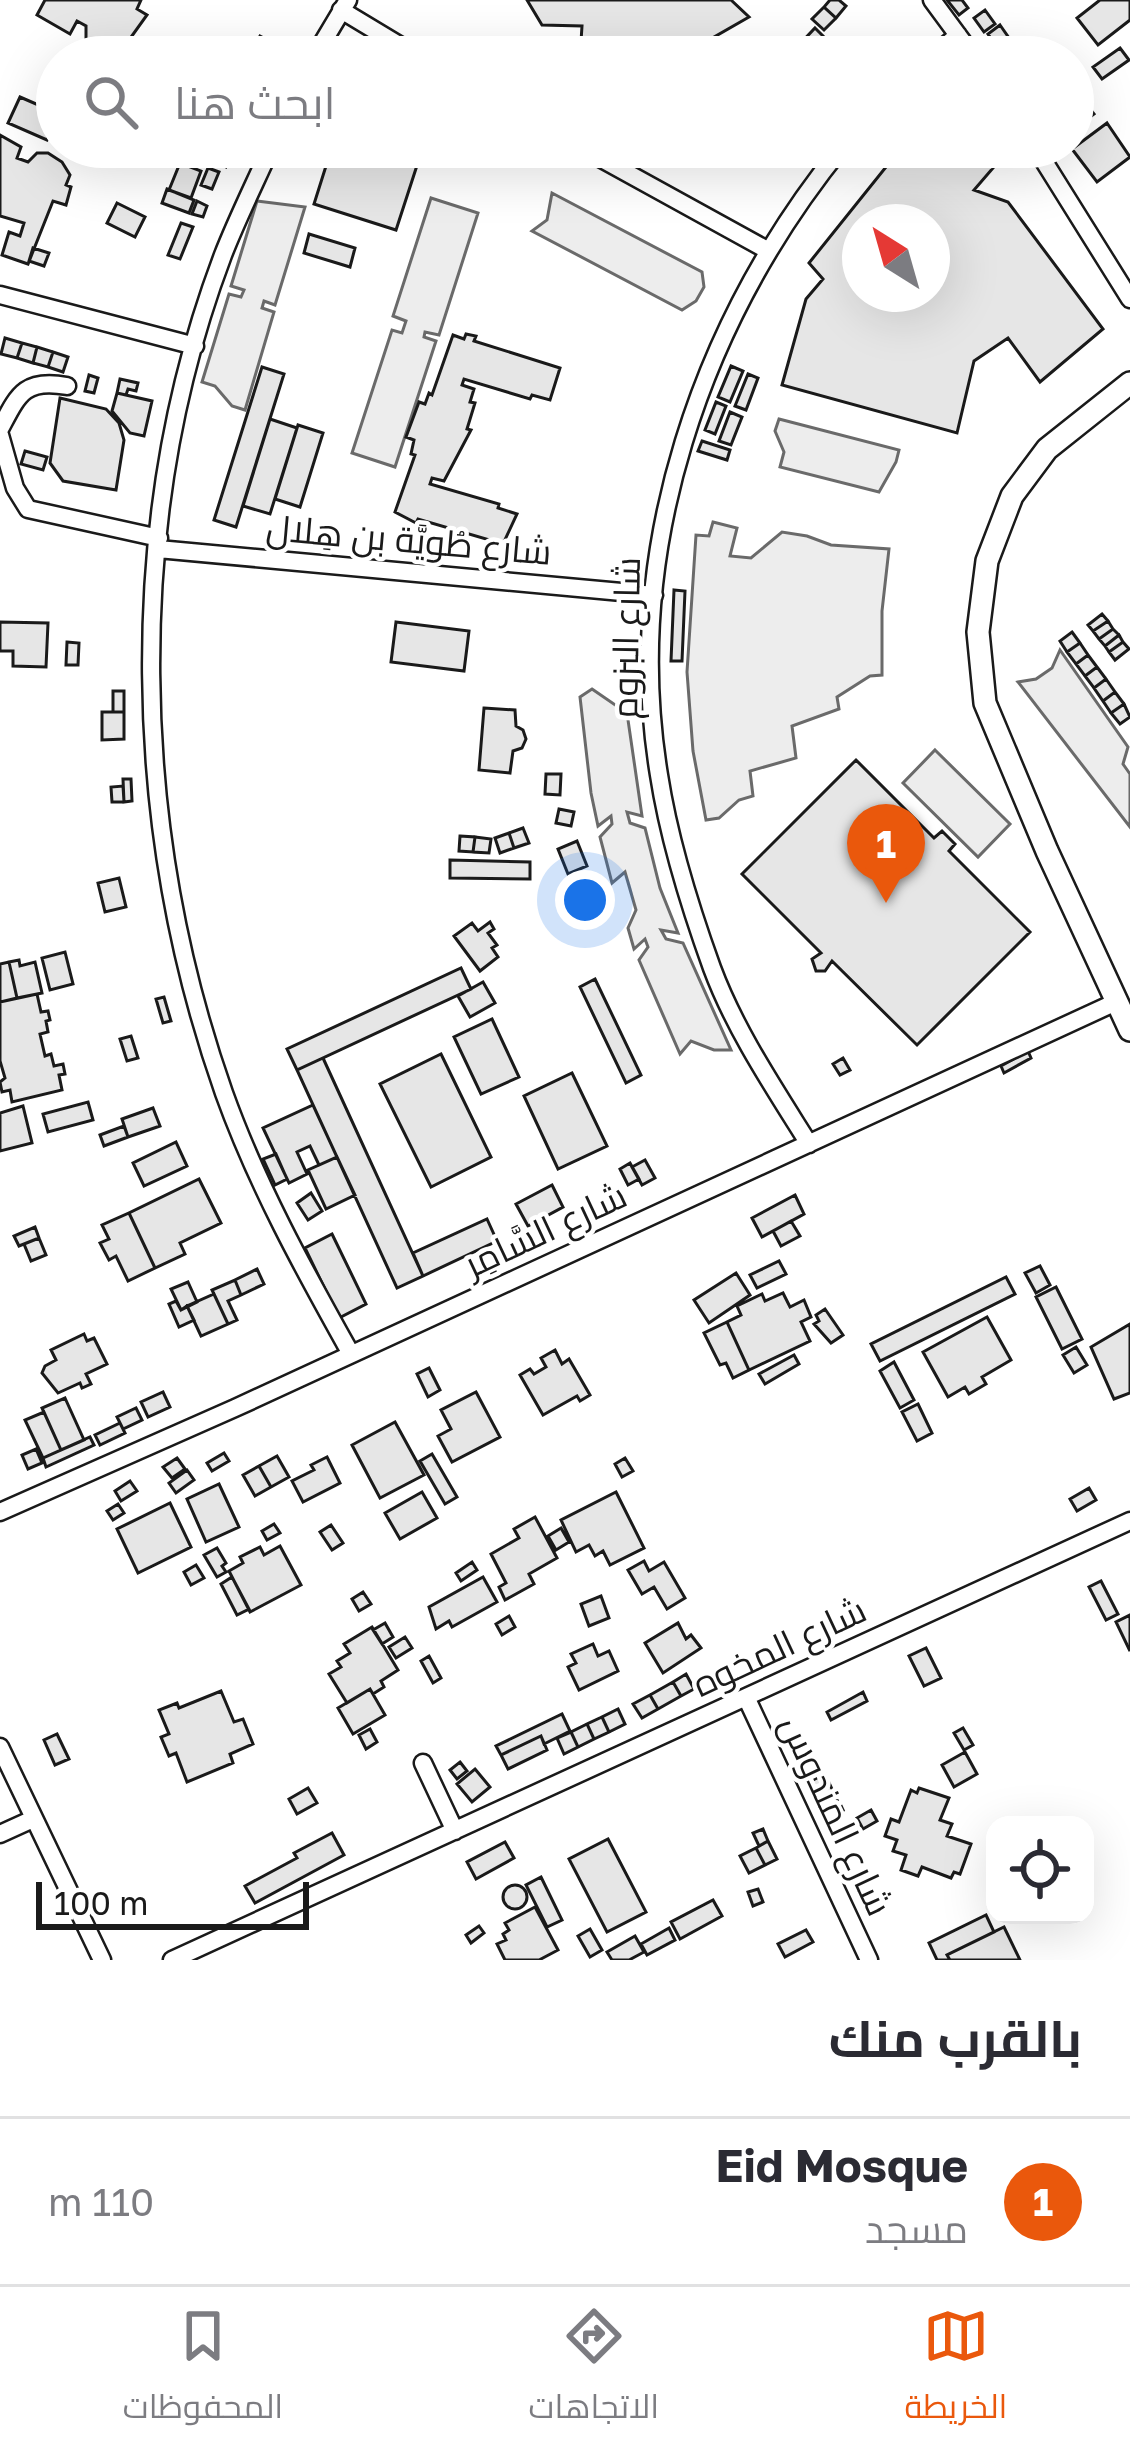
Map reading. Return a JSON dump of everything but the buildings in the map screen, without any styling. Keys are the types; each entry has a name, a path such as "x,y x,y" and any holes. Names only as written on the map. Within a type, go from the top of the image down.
{"street":[{"path":"932,0 958,35"},
{"path":"326,36 344,5 389,36"},
{"path":"262,168 223,256 179,411 159,544 152,642 153,734 176,917 224,1094 259,1180 352,1354"},
{"path":"618,168 767,250"},
{"name":"شارع البزوم","path":"809,1144 759,1064 713,972 658,775 651,672 654,595 675,470 700,390 733,312 767,250 827,168"},
{"path":"1048,168 1130,299"},
{"path":"0,295 195,346"},
{"path":"0,432 17,397 32,386 45,382 67,386"},
{"path":"1130,383 1047,449 1012,496 987,561 978,632 985,703 1130,1030"},
{"name":"شارع طُويَّة بن هِلال","path":"0,432 15,488 28,509 159,544 654,595"},
{"name":"شارع السَّامِر","path":"0,1512 1116,1002"},
{"name":"شارع المخوه","path":"172,1960 1130,1521"},
{"name":"شارع المَندوس","path":"746,1697 868,1960"},
{"path":"0,1748 102,1960"},
{"path":"423,1763 455,1831"},
{"path":"0,1834 33,1819"}],"shaded area":[{"path":"552,193 702,272 704,287 696,301 682,310 532,231 547,220"},
{"path":"431,198 478,213 439,335 425,332 424,337 436,341 395,467 352,453 392,330 402,333 406,321 393,316"},
{"path":"257,201 305,207 275,305 264,301 262,308 274,312 245,410 232,406 215,386 202,382 229,294 241,297 244,290 231,286"},
{"path":"779,419 899,450 896,462 879,492 780,467 784,452 775,431"},
{"path":"713,522 737,528 730,556 751,558 782,532 831,545 889,549 882,675 870,676 837,697 839,709 792,726 796,758 750,771 753,796 739,800 719,818 706,820 693,751 687,672 696,535 709,536"},
{"path":"1060,650 1128,747 1123,764 1130,774 1130,827 1018,682 1036,679 1052,668"},
{"path":"592,689 627,713 642,816 627,812 630,823 645,828 660,888 678,933 661,930 666,939 683,943 731,1050 714,1050 691,1041 680,1054 639,960 648,947 645,939 634,949 628,928 636,910 625,872 612,883 600,837 612,824 611,816 598,826 591,793 580,697"},
{"path":"935,750 1010,824 978,857 903,783"}],"place":[{"name":"Eid Mosque","path":"886,903"}]}
